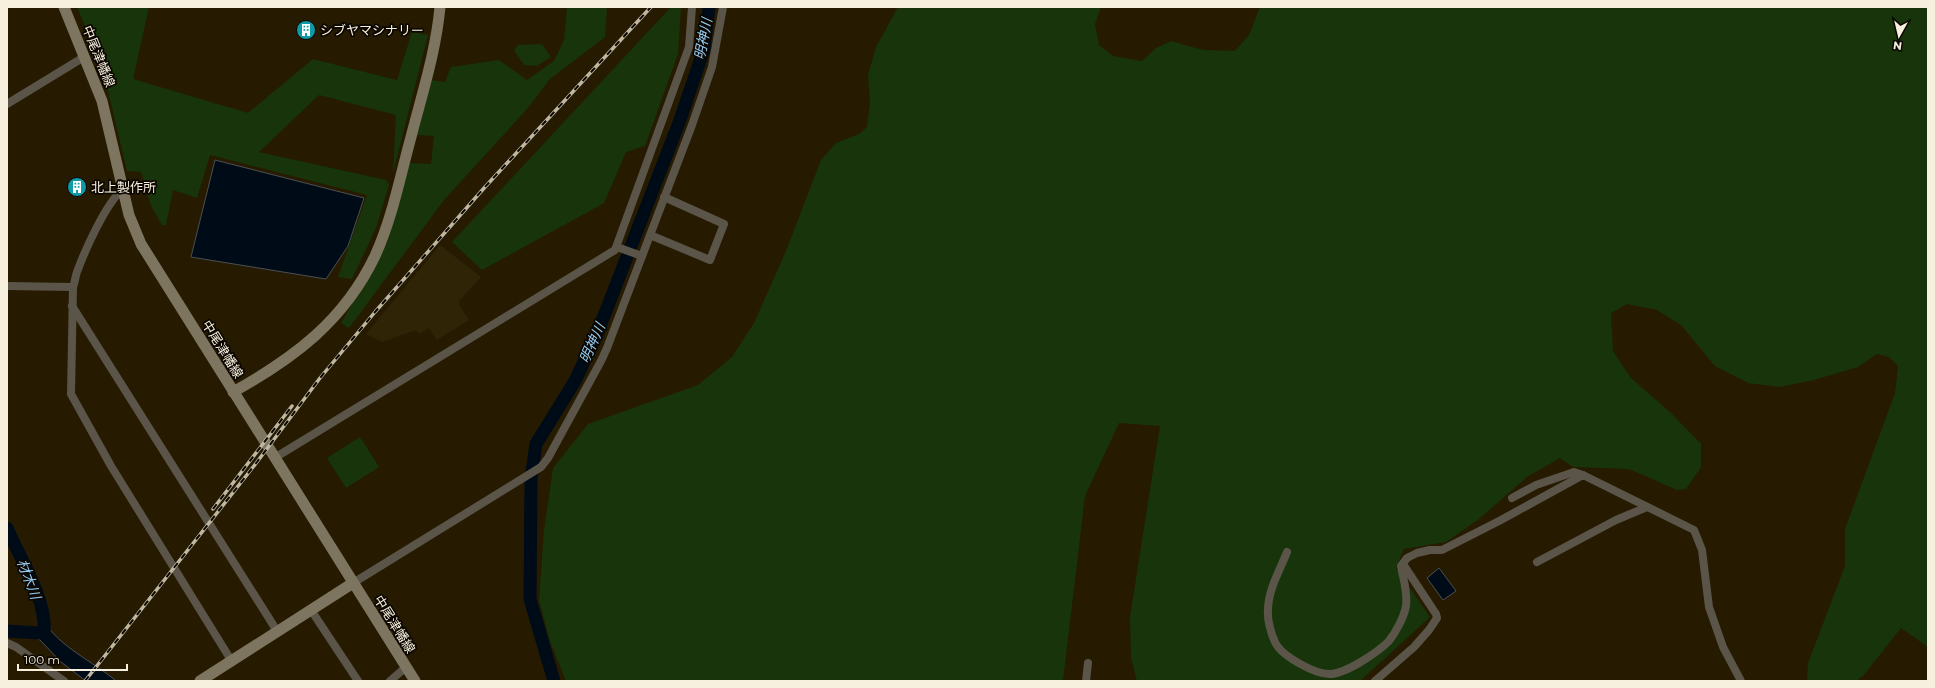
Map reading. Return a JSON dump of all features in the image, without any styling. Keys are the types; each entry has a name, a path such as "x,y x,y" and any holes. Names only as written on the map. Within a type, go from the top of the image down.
{"main road":[{"name":"中尾津幡線","path":"64,7 102,101 129,216 141,244 233,392 276,457 415,681"},
{"path":"233,392 271,371 297,353 332,321 348,301 375,256 388,222 430,64 438,26 440,7"},
{"path":"200,681 353,583"}],"street":[{"path":"621,248 689,47 692,7"},
{"path":"353,583 541,467 548,458 601,361 640,254 650,235 692,125 712,67 724,7"},
{"path":"7,104 84,57"},
{"path":"123,189 114,196 108,207 77,271 73,286 71,394 111,466 231,660"},
{"path":"650,235 710,260 724,224 664,197"},
{"path":"276,457 526,306 615,250 621,248 640,254"},
{"path":"7,286 73,286"},
{"path":"72,306 278,631"},
{"path":"1512,498 1536,485 1574,472 1643,503 1647,508 1694,530 1702,550 1709,607 1723,647 1741,681"},
{"path":"1287,552 1270,597 1268,611 1275,643 1282,652 1313,670 1330,674 1344,672 1378,649 1392,636 1398,626 1406,605 1401,566 1407,558 1417,553 1430,550 1442,550 1501,520 1583,475"},
{"path":"1537,562 1616,520 1647,508"},
{"path":"1375,681 1414,647 1437,618 1436,614 1403,564"},
{"path":"311,610 358,681"},
{"path":"7,643 16,647 64,681"},
{"path":"1086,681 1088,663"},
{"path":"390,681 406,666"}],"shaded area":[{"path":"440,245 481,277 459,301 460,306 469,320 437,340 429,328 419,334 416,330 382,342 366,334"}],"green space":[{"path":"77,7 149,7 133,79 248,113 313,59 397,80 412,32 428,35 393,173 396,115 319,95 259,152 386,180 389,185 376,228 352,279 338,277 367,195 210,155 197,198 173,190 166,225 162,225 151,206 141,172 127,171 103,70"},
{"path":"567,7 607,7 605,37 550,79 527,109 444,200 349,328 341,323 387,243 410,163 431,164 434,136 417,135 431,80 445,82 451,67 499,60 527,80 554,61 564,40"},
{"path":"671,7 681,7 678,54 645,146 626,152 604,203 482,270 452,242"},
{"path":"898,7 1101,7 1095,24 1099,45 1113,56 1142,61 1156,48 1171,41 1203,50 1235,51 1249,35 1260,7 1928,7 1928,647 1901,628 1863,676 1856,681 1807,681 1808,663 1845,566 1845,529 1895,393 1898,366 1889,357 1877,354 1858,367 1814,380 1780,387 1748,383 1715,366 1682,326 1657,310 1627,304 1611,313 1613,351 1631,378 1671,413 1701,444 1701,467 1686,489 1677,490 1629,469 1573,467 1560,458 1527,477 1479,519 1446,542 1404,549 1396,568 1430,617 1360,681 1137,681 1131,658 1130,617 1160,426 1119,423 1085,496 1063,681 566,681 550,641 539,600 544,531 553,468 588,424 698,385 732,357 754,323 786,251 821,160 836,143 859,134 867,127 870,103 868,75 876,47"},
{"path":"542,44 551,57 537,66 524,65 514,50 518,45"},
{"path":"360,437 379,467 346,488 327,458"}],"water":[{"path":"215,160 364,198 348,246 326,279 191,257"},
{"path":"1439,568 1456,591 1443,600 1427,578"},
{"path":"45,622 58,639 116,681 86,681 61,662 40,640 22,632 42,627"}],"waterway":[{"name":"明神川","path":"554,681 530,599 531,479 536,444 575,381 597,334 680,120 704,49 709,7"},
{"name":"材木川","path":"7,528 32,579 37,593 44,620 44,633"},
{"path":"7,631 39,633"}],"railway":[{"path":"85,681 257,462 320,378 375,312 485,187 651,7"},
{"path":"213,509 292,406"}],"place":[{"name":"シブヤマシナリー","path":"306,30"},
{"name":"北上製作所","path":"77,187"}]}
